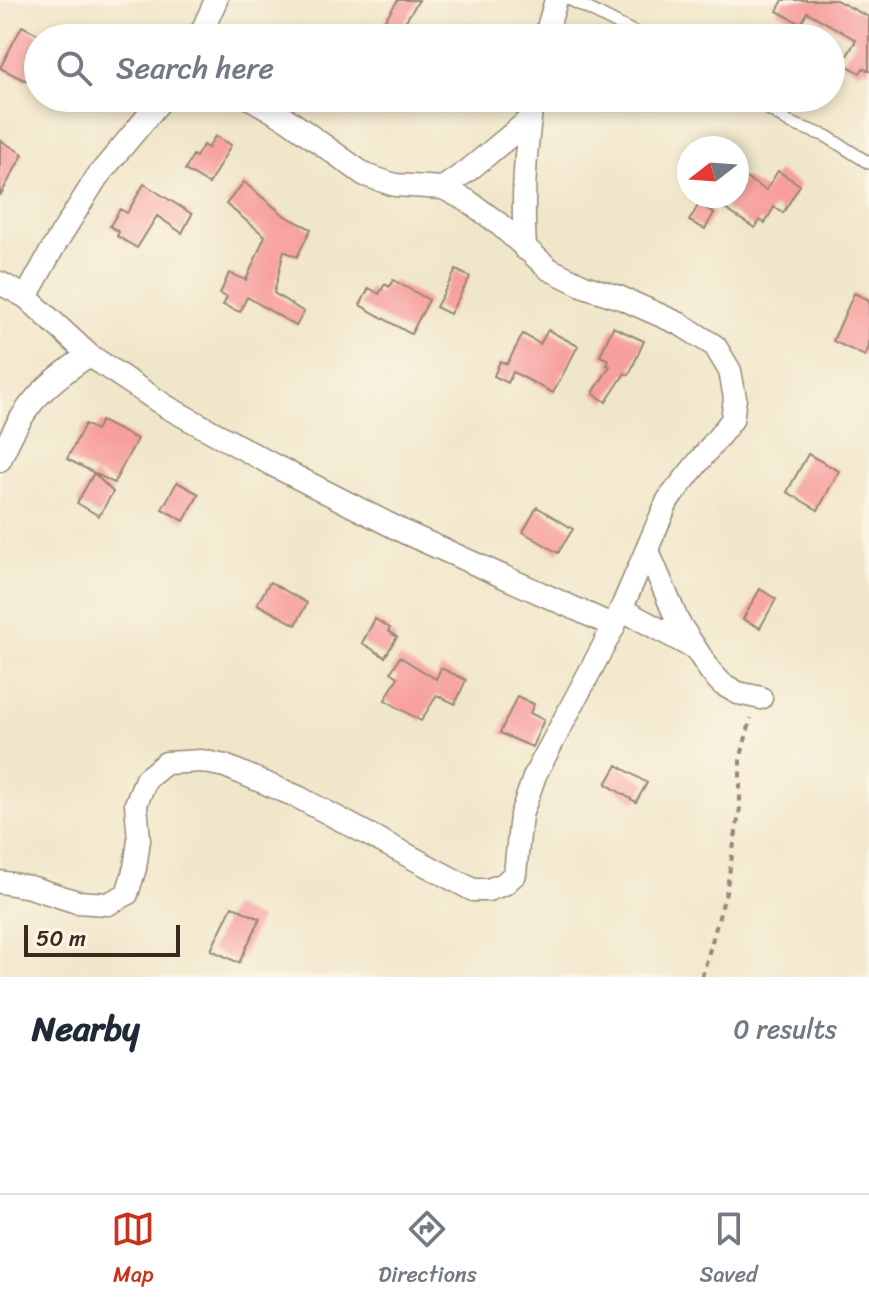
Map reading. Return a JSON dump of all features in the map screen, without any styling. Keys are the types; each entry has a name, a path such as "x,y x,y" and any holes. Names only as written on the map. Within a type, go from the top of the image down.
{"street":[{"path":"205,24 216,0"},
{"path":"549,24 556,0"},
{"path":"26,297 97,177 151,112"},
{"path":"0,882 30,887 77,902 108,904 127,894 139,840 136,804 146,779 166,763 201,761 225,766 298,797 473,890 488,890 504,884 515,874 521,815 535,775 618,618 668,500 732,420 735,398 730,371 715,346 680,324 549,269 498,223 468,201 443,188 395,185 365,175 274,112"},
{"path":"443,188 528,112"},
{"path":"525,249 523,221 531,112"},
{"path":"0,283 26,297 89,355 167,407 273,465 406,533 694,648"},
{"path":"0,460 26,410 45,387 89,355"},
{"path":"647,549 678,622 694,648 722,684 738,693 761,698"}],"lane":[{"path":"571,0 618,24"},
{"path":"773,112 790,123 826,136 869,163"}],"path":[{"path":"702,977 726,892 740,808 742,749 752,713 761,698"}],"building":[{"path":"398,0 419,0 404,24 384,21"},
{"path":"783,0 836,0 869,17 869,71 863,68 860,73 845,64 856,40 845,34 845,24 828,24 807,12 801,24 777,11"},
{"path":"22,26 24,27 24,80 0,68"},
{"path":"215,136 231,145 209,184 185,170 193,155 196,157 203,145 208,148"},
{"path":"0,140 23,154 0,196"},
{"path":"778,171 800,185 783,213 774,207 765,223 760,220 755,228 725,209 749,208 749,180 766,190"},
{"path":"244,182 285,216 311,229 297,257 284,251 274,293 304,312 296,326 247,297 240,312 223,305 227,297 220,294 229,273 246,280 265,236 226,204"},
{"path":"144,184 192,214 182,233 157,216 137,248 117,236 119,232 110,226 120,209 127,213"},
{"path":"697,208 706,208 714,213 705,229 689,221"},
{"path":"456,270 470,277 450,314 436,307"},
{"path":"393,280 429,300 411,334 360,305 369,288 379,294 385,284 389,287"},
{"path":"854,293 869,300 869,347 865,356 833,341"},
{"path":"613,327 644,341 629,375 625,373 606,402 593,393 610,366 607,365 609,360 600,356"},
{"path":"548,330 578,346 553,393 513,372 508,383 494,376 500,361 507,364 523,334 540,344"},
{"path":"101,421 137,439 114,483 67,459 85,424 96,430"},
{"path":"808,454 839,471 818,510 787,492"},
{"path":"94,473 113,492 99,516 77,503"},
{"path":"177,482 199,494 184,521 162,509"},
{"path":"537,507 573,529 558,553 523,532"},
{"path":"270,582 307,603 296,625 257,604"},
{"path":"760,589 776,599 760,628 743,619"},
{"path":"375,619 390,628 388,631 397,637 385,657 362,643"},
{"path":"400,657 436,679 441,668 466,680 455,704 437,695 421,721 385,700 398,677 391,672"},
{"path":"517,696 534,704 530,713 544,720 532,747 500,733"},
{"path":"617,765 647,783 636,802 606,784"},
{"path":"232,906 260,919 239,963 211,950"}]}
